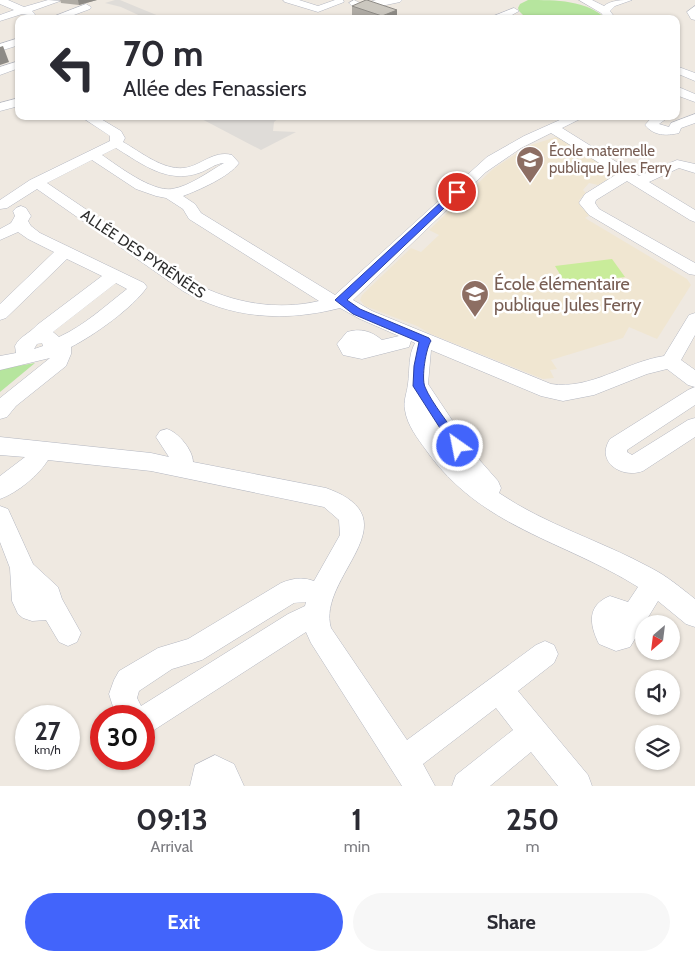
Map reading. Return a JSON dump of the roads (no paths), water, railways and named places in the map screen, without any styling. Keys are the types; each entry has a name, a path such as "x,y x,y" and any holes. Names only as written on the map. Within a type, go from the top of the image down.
{"street":[{"path":"0,0 32,15"},
{"path":"288,0 318,9 340,1 397,0"},
{"path":"584,0 608,15 611,4 627,0"},
{"path":"0,18 55,1"},
{"path":"505,15 515,4"},
{"path":"63,15 86,7"},
{"path":"695,9 692,12 695,17"},
{"path":"0,48 15,43"},
{"path":"0,71 15,65"},
{"path":"680,70 695,77"},
{"path":"680,92 695,98"},
{"path":"0,101 15,96"},
{"path":"0,107 15,103"},
{"path":"682,109 695,103"},
{"path":"654,120 652,125 659,130 668,131 674,130 676,126 695,118"},
{"path":"1,205 30,187 116,144 118,138 116,134 93,120"},
{"name":"ALLÉE DES PYRÉNÉES","path":"30,187 48,189 189,287 215,301 276,310 304,309 337,302 353,291 489,162 519,143 571,120"},
{"path":"553,128 695,217"},
{"path":"93,155 150,191 160,194 170,194 186,189 229,166 232,161 227,158 220,158 192,171 173,173 163,170 116,144"},
{"path":"695,157 682,164 634,177 590,197 587,201 588,206 594,212 695,270"},
{"path":"682,164 695,170"},
{"path":"654,190 695,170"},
{"path":"2,235 20,216 30,187"},
{"path":"170,194 192,209 194,216 337,302 357,311 398,335 408,348 424,346 562,394 574,393 654,364 670,362 695,380"},
{"path":"0,363 42,346 77,336 138,289 135,285 34,236 24,229 20,216 12,206 1,205"},
{"path":"2,235 20,233 34,236"},
{"path":"0,314 64,252"},
{"path":"42,346 43,330 114,276"},
{"path":"670,362 695,319"},
{"path":"378,348 398,335"},
{"path":"0,411 9,401 59,361 62,354 62,346 42,346"},
{"path":"424,346 415,399 415,411 436,450 456,473 478,491 516,514 655,583 695,615"},
{"path":"695,395 618,445 616,456 625,463 636,465 695,426"},
{"path":"167,437 183,459 180,468"},
{"path":"0,446 151,462 326,498 342,506 351,516 353,525 352,535 319,605 297,623 155,713"},
{"path":"0,489 35,462 42,451"},
{"path":"0,516 28,607 40,610 50,602 68,633"},
{"path":"634,617 655,583"},
{"path":"126,705 122,696 126,683 168,657 193,652 290,591 305,590 319,605 320,634 410,778 498,689 545,654"},
{"path":"182,655 198,685"},
{"path":"498,689 577,786"},
{"path":"467,786 533,732"},
{"path":"206,786 206,776 215,770 223,775 228,786"}],"place":[{"name":"École maternelle publique Jules Ferry","path":"530,184"},
{"name":"École élémentaire publique Jules Ferry","path":"475,318"}]}
